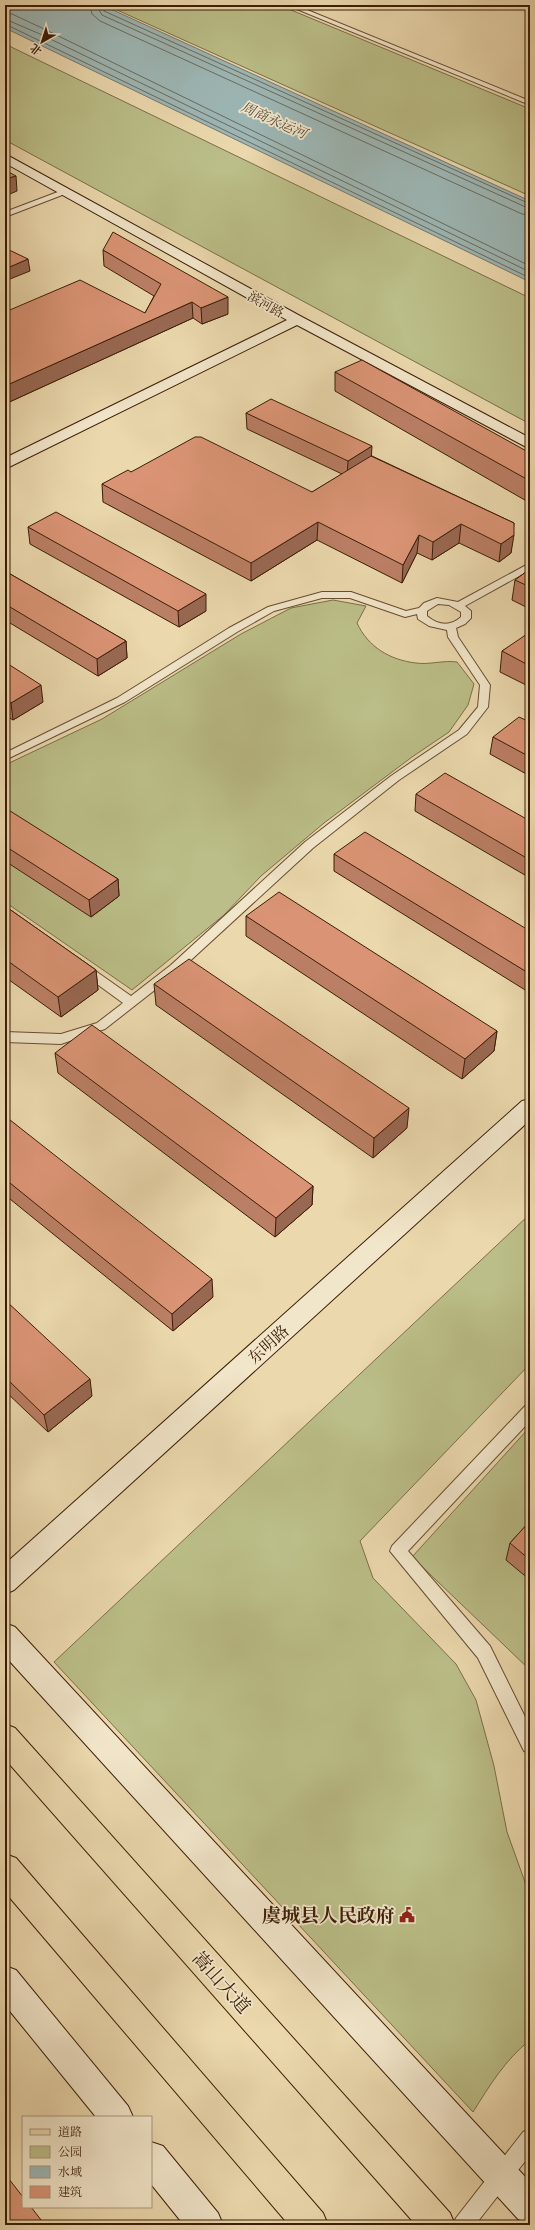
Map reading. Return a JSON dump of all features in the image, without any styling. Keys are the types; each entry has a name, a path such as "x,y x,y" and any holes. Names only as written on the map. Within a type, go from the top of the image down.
{"main road":[{"name":"嵩山大道","path":"5,1738 438,2225"},
{"path":"5,1870 311,2225"}],"street":[{"name":"滨河路","path":"5,158 296,320 530,444"},
{"path":"5,464 296,320"},
{"name":"东明路","path":"5,1581 530,1107"},
{"path":"5,1636 530,2207"},
{"path":"5,1981 116,2116"},
{"path":"152,2159 206,2225"}],"lane":[{"path":"290,5 530,104"},
{"path":"5,215 66,192"},
{"path":"459,605 530,566"},
{"path":"5,757 121,700 233,630 271,609 322,596 351,595 406,614 422,610 427,605 437,602 449,602 459,605 466,611 466,618 461,624 451,627 439,627 428,623 422,617 422,610"},
{"path":"5,1037 61,1039 101,1026 132,1003 214,934 309,845 395,778 443,747 468,726 483,707 485,685 453,637 451,627"},
{"path":"75,963 132,1003"},
{"path":"530,1411 398,1551 484,1652 530,1745"},
{"path":"463,2225 530,2139"}],"green space":[{"path":"106,5 279,5 530,109 530,196"},
{"path":"5,44 530,298 530,424 5,140"},
{"path":"333,600 366,606 357,623 367,639 381,651 397,659 416,663 457,662 474,684 468,705 449,732 412,757 324,823 261,876 224,915 132,990 5,902 5,765 102,719 241,634 291,608"},
{"name":"虞城县人民政府","path":"530,1214 530,1364 360,1541 373,1578 456,1664 476,1700 494,1766 507,1832 530,1896 530,2040 505,2064 473,2112 54,1662"},
{"path":"528,1429 530,1431 530,1670 412,1557"}],"water":[{"name":"周商永运河","path":"5,5 102,5 530,201 530,282 5,28"}],"building":[{"path":"5,170 16,176 5,179"},
{"path":"113,232 228,297 201,308 192,302 5,386 5,312 80,280 145,313 161,284 103,250"},
{"path":"5,248 28,259 5,269"},
{"path":"362,360 530,453 530,481 335,372"},
{"path":"271,399 372,446 348,461 246,413"},
{"path":"195,437 201,437 312,492 371,456 514,523 514,535 501,544 461,524 433,542 419,535 403,565 318,522 251,563 102,484 128,470 131,472"},
{"path":"56,512 206,594 178,611 28,527"},
{"path":"530,569 530,587 515,580"},
{"path":"5,571 126,641 97,659 5,604"},
{"path":"527,634 530,635 530,666 502,651"},
{"path":"5,662 41,685 11,703 5,700"},
{"path":"519,717 530,722 530,757 493,737"},
{"path":"445,773 530,821 530,860 416,794"},
{"path":"7,809 118,879 89,900 5,846 5,810"},
{"path":"365,832 530,931 530,974 334,854"},
{"path":"279,892 497,1031 465,1059 246,916"},
{"path":"5,906 96,970 58,997 5,959"},
{"path":"189,959 409,1108 374,1138 154,984"},
{"path":"92,1025 313,1186 276,1218 55,1053"},
{"path":"5,1116 212,1279 172,1314 5,1179"},
{"path":"5,1300 90,1379 44,1415 5,1377"},
{"path":"530,1521 530,1560 510,1543"},
{"path":"5,2174 22,2196 22,2208 32,2208 45,2225 5,2225"}],"place":[{"name":"虞城县人民政府","path":"407,1915"}]}
